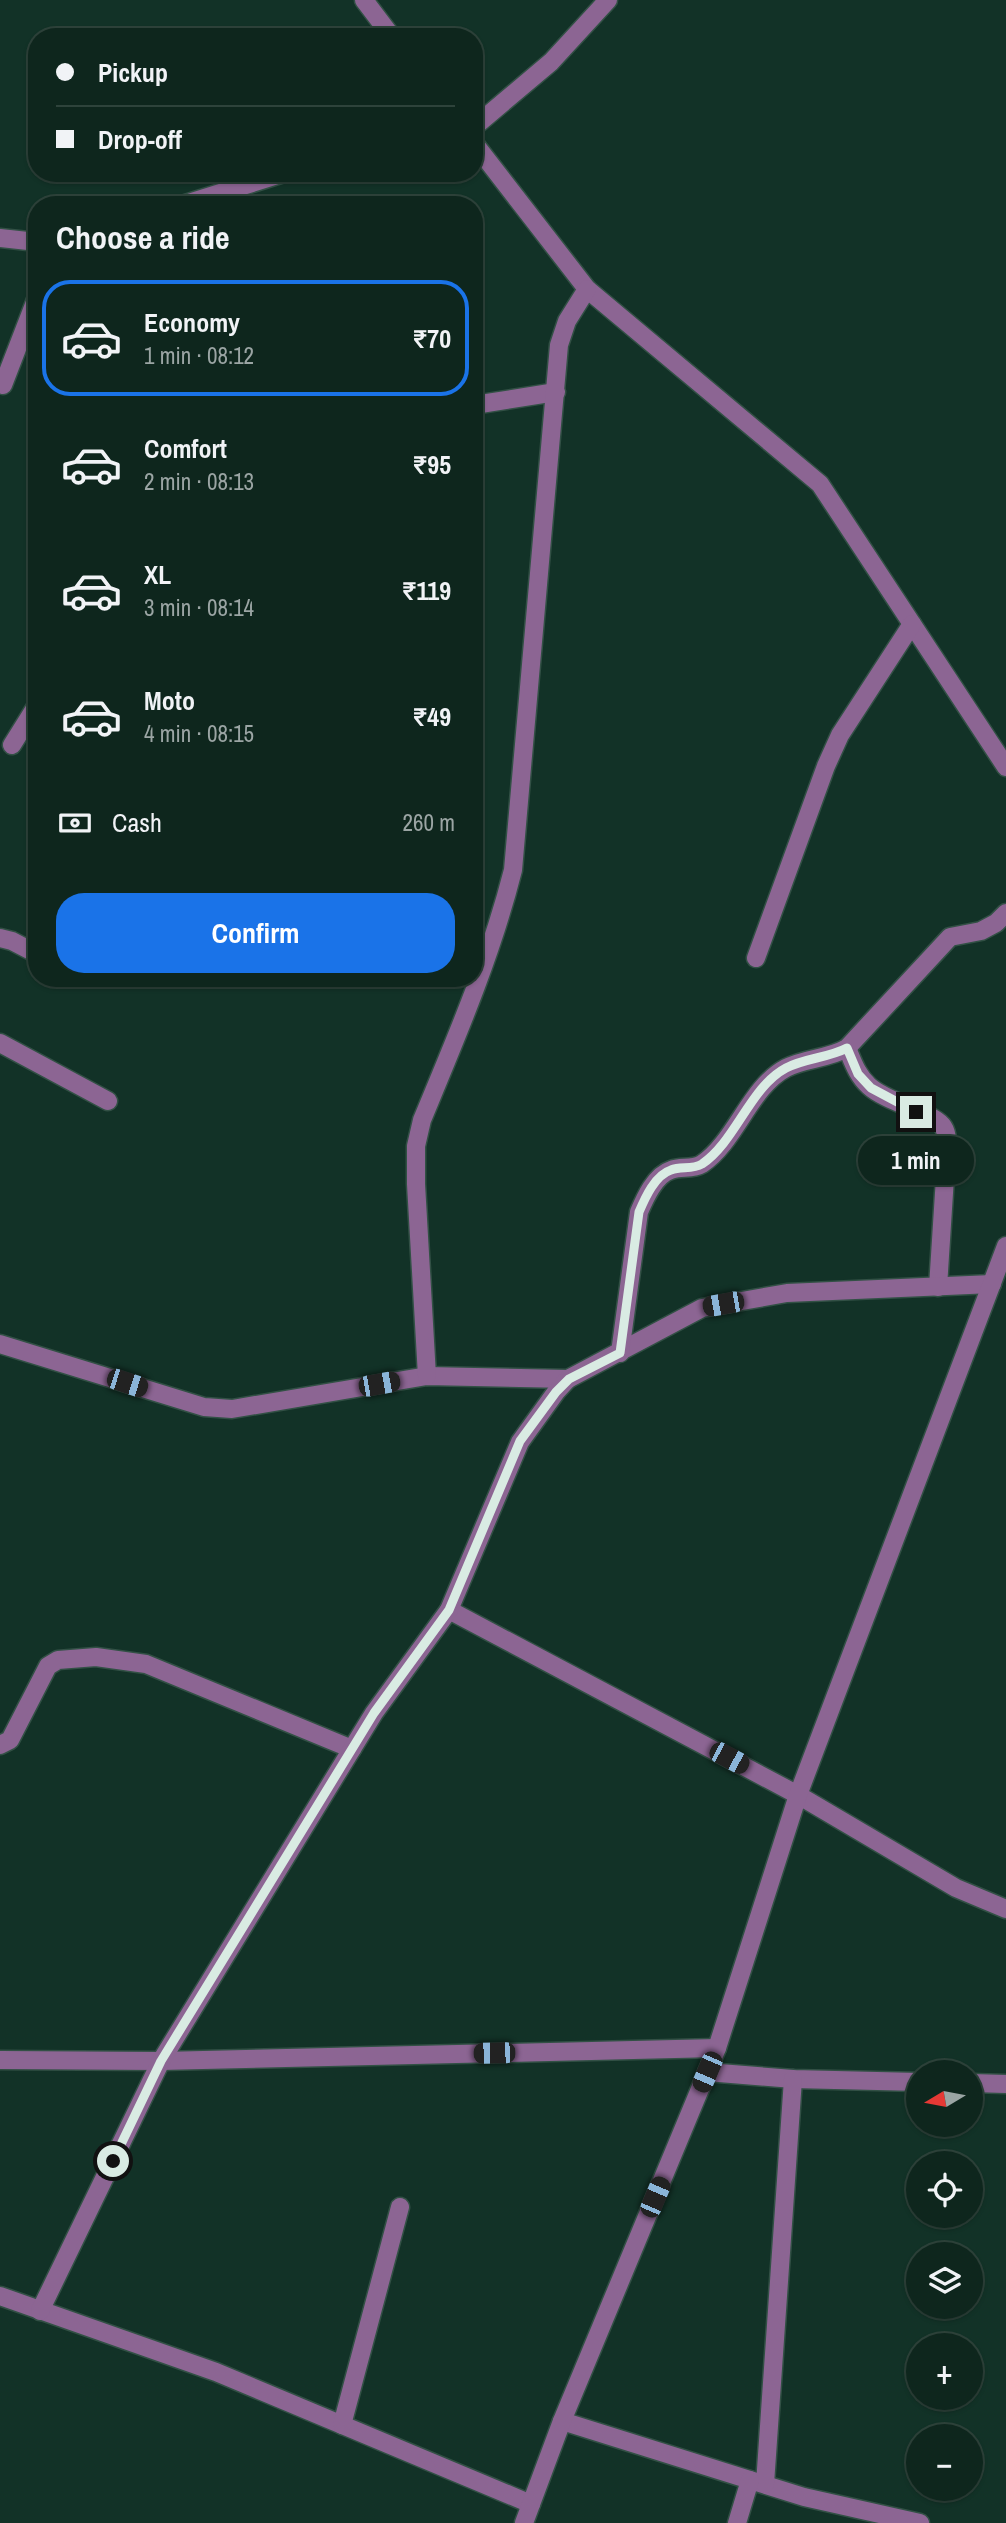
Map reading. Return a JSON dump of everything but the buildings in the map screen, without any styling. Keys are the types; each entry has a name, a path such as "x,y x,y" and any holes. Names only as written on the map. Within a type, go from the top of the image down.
{"street":[{"path":"364,0 385,28"},
{"path":"483,119 551,62 608,0"},
{"path":"483,155 587,289 820,484 1006,767"},
{"path":"211,196 255,182"},
{"path":"0,238 28,241"},
{"path":"483,970 513,870 559,345 567,321 587,289"},
{"path":"3,385 28,320"},
{"path":"483,404 556,392"},
{"path":"756,958 825,766 841,735 912,624"},
{"path":"12,745 28,719"},
{"path":"620,1353 639,1212 647,1195 670,1170 691,1168 709,1157 773,1077 788,1067 835,1055 847,1048 950,937 981,931 996,923 1006,913"},
{"path":"0,938 28,950"},
{"path":"427,1376 416,1146 422,1120 476,987"},
{"path":"0,1043 108,1101"},
{"path":"847,1048 858,1074 871,1088 891,1101 941,1123 946,1132 938,1287"},
{"path":"524,2523 562,2421 707,2072 799,1795 1006,1246"},
{"path":"40,2311 161,2061 374,1713 449,1610 520,1441 556,1392 569,1379 702,1308 787,1293 992,1284"},
{"path":"0,1344 213,1408 232,1409 427,1376 569,1379"},
{"path":"449,1610 799,1795 942,1881 1006,1909"},
{"path":"0,1745 10,1740 48,1666 58,1660 96,1657 146,1664 352,1749"},
{"path":"0,2060 161,2061 716,2048"},
{"path":"707,2072 793,2079 906,2082"},
{"path":"737,2523 758,2482 793,2079"},
{"path":"984,2083 1006,2084"},
{"path":"342,2425 400,2207"},
{"path":"0,2296 216,2372 531,2504"},
{"path":"562,2421 816,2500 920,2523"}],"route":[{"path":"113,2161 161,2061 374,1713 449,1610 520,1441 556,1392 569,1379 620,1353 639,1212 659,1179 670,1170 701,1164 717,1149 773,1077 788,1067 835,1055 847,1048 858,1074 871,1088 916,1112"}]}
